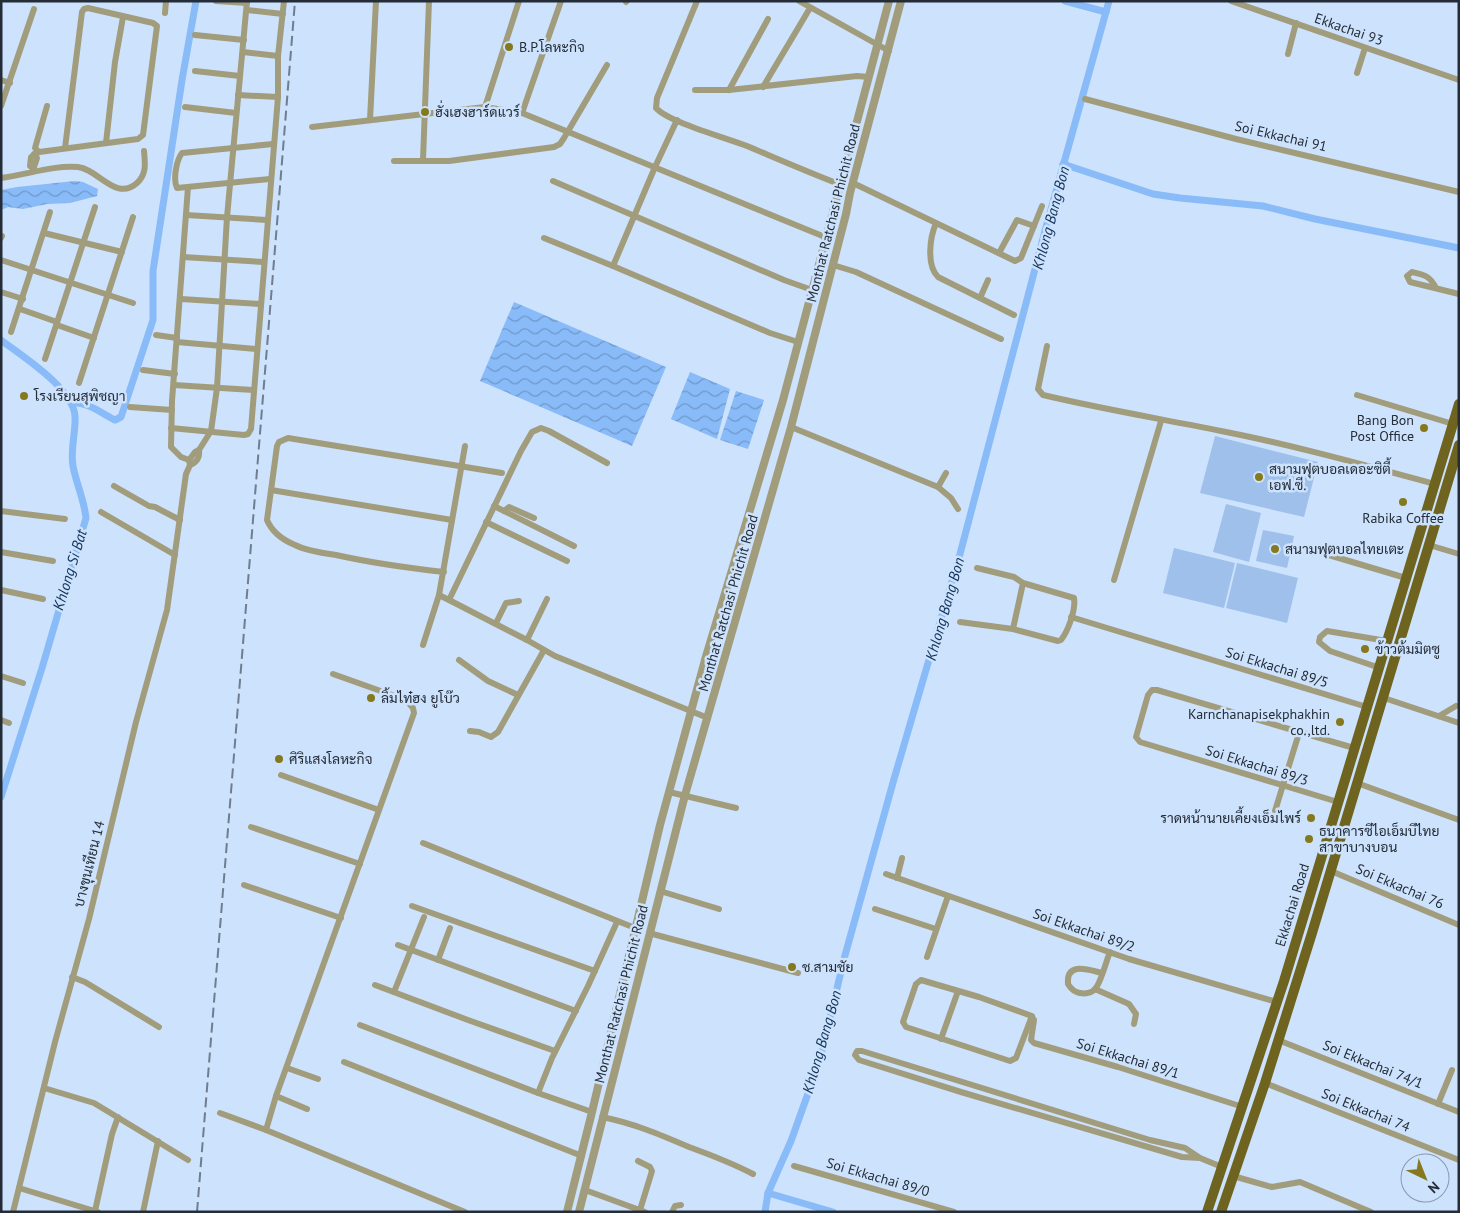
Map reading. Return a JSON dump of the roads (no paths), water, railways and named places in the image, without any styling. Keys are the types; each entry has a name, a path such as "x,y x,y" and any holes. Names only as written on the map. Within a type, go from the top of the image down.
{"main road":[{"name":"Ekkachai Road","path":"1207,1212 1277,1002 1380,668 1447,442 1456,426 1459,404"},
{"path":"1447,442 1454,439 1459,444"},
{"name":"Ekkachai Road","path":"1221,1212 1265,1083 1331,871 1459,444"}],"street":[{"path":"165,14 166,1"},
{"path":"216,1 247,5 283,14"},
{"path":"171,428 244,435 248,434 251,429 278,97 278,56 284,1"},
{"path":"370,120 376,1"},
{"path":"423,160 429,1"},
{"path":"485,107 519,1"},
{"path":"522,113 561,1"},
{"path":"697,1 656,103 656,108 677,120 839,184"},
{"path":"799,1 888,51"},
{"name":"Monthat Ratchasi Phichit Road","path":"567,1212 669,792 705,660 783,400 889,1"},
{"name":"Monthat Ratchasi Phichit Road","path":"579,1212 685,795 791,427 901,1"},
{"name":"Ekkachai 93","path":"1231,1 1459,80"},
{"path":"188,187 170,447 188,467 195,452 199,450 211,431 217,388 227,217 247,5"},
{"path":"33,170 30,166 31,157 36,153 138,139 143,135 158,29 153,23 88,8 82,12 65,148"},
{"path":"763,87 810,8"},
{"path":"1,106 34,9"},
{"path":"106,143 123,17"},
{"path":"729,90 768,19"},
{"path":"1288,54 1296,23"},
{"path":"195,35 244,40"},
{"path":"1357,73 1365,48"},
{"path":"243,52 278,56"},
{"path":"394,161 449,161 554,147 560,144 607,65"},
{"path":"195,72 240,76"},
{"path":"695,90 729,90 857,76 869,77"},
{"path":"1,80 10,83"},
{"path":"238,95 278,97"},
{"name":"Soi Ekkachai 91","path":"1086,99 1236,139 1459,192"},
{"path":"36,153 35,148 47,106"},
{"path":"185,107 236,113"},
{"path":"312,127 485,107 522,113 825,237"},
{"path":"613,266 655,166 677,120"},
{"path":"270,179 178,188 175,185 178,163 182,154 273,144"},
{"path":"1,178 33,170 78,167 92,172 116,188 130,187 144,175 144,151"},
{"path":"553,181 784,280 812,290"},
{"path":"853,183 892,200 1015,261 1020,258 1042,206"},
{"path":"45,359 95,207"},
{"path":"12,332 50,212"},
{"path":"186,216 267,220"},
{"path":"79,383 134,217"},
{"path":"999,254 1017,220 1034,226"},
{"path":"936,223 932,232 931,250 934,274 1014,315"},
{"path":"44,233 122,252"},
{"path":"544,238 770,333 798,342"},
{"path":"183,257 264,262"},
{"path":"1,260 133,303"},
{"path":"833,265 856,272 1001,339"},
{"path":"1436,288 1431,278 1425,275 1410,272 1407,276 1410,282 1459,294"},
{"path":"980,298 988,280"},
{"path":"1,292 23,299"},
{"path":"181,300 260,304"},
{"path":"20,309 94,338"},
{"path":"156,335 219,346 257,349"},
{"path":"1046,346 1039,384 1040,393 1161,421 1222,431 1334,456 1435,484"},
{"path":"143,370 175,374"},
{"path":"174,385 253,390"},
{"path":"1357,395 1456,426"},
{"path":"130,407 172,410"},
{"path":"1114,580 1161,421"},
{"path":"791,427 938,487 951,498 958,509"},
{"path":"449,600 528,437 537,429 541,428 549,431 607,463"},
{"path":"444,572 367,562 307,549 293,545 276,534 269,526 267,520 279,442 288,438 502,473"},
{"path":"423,645 439,595 444,572 465,446"},
{"name":"บางขุนเทียน 14","path":"13,1212 166,610 188,467"},
{"path":"938,487 946,473"},
{"path":"114,486 149,506 156,506 180,520"},
{"path":"271,490 452,520"},
{"path":"494,506 574,546"},
{"path":"504,511 507,508 511,508 534,518"},
{"path":"1,511 65,519"},
{"path":"101,512 176,554"},
{"path":"486,522 567,561"},
{"path":"1429,545 1459,554"},
{"path":"1,552 53,560"},
{"path":"1322,553 1406,578"},
{"path":"960,622 1013,629 1058,641 1063,638 1071,617 1074,600 1072,596 1023,584 1014,577 977,568"},
{"path":"1013,629 1023,584"},
{"path":"1,590 42,599"},
{"path":"439,595 571,663 708,718"},
{"path":"528,640 547,599"},
{"path":"496,623 506,603 519,601"},
{"name":"Soi Ekkachai 89/5","path":"1071,617 1367,707"},
{"path":"1380,668 1330,651 1319,642 1320,636 1327,631 1387,641"},
{"path":"470,731 479,732 487,737 498,732 544,650"},
{"path":"459,660 488,681 518,695"},
{"path":"266,1130 276,1096 414,713 413,708 406,700 333,674"},
{"path":"1,676 23,683"},
{"name":"Soi Ekkachai 89/3","path":"1299,732 1152,690 1148,695 1136,737 1140,742 1338,802"},
{"path":"1384,698 1459,723"},
{"path":"1439,716 1456,706"},
{"path":"1,720 9,723"},
{"path":"1274,811 1299,732 1354,748"},
{"path":"282,775 380,810"},
{"path":"1357,782 1459,820"},
{"path":"669,792 736,808"},
{"path":"251,827 360,864"},
{"path":"423,843 616,922 635,928"},
{"path":"897,878 902,858"},
{"name":"Soi Ekkachai 76","path":"1331,871 1459,925"},
{"name":"Soi Ekkachai 89/2","path":"886,874 1110,952 1277,1002"},
{"path":"244,885 341,918"},
{"path":"660,891 720,909"},
{"path":"926,957 948,896"},
{"path":"412,906 595,971"},
{"path":"875,909 936,929"},
{"path":"394,992 424,917"},
{"path":"538,1093 555,1051 595,971 616,922"},
{"path":"438,960 450,928"},
{"path":"649,933 798,973"},
{"path":"398,945 576,1011"},
{"path":"1102,974 1080,967 1076,968 1070,974 1068,984 1074,991 1085,993 1095,989 1102,974 1110,952"},
{"path":"72,976 159,1027"},
{"path":"919,981 958,991 1032,1016 1018,1056 1010,1061 906,1027 903,1022 919,981"},
{"path":"375,985 555,1051"},
{"path":"1095,989 1129,1004 1136,1014 1134,1024"},
{"path":"941,1039 958,991"},
{"name":"Soi Ekkachai 89/1","path":"1032,1016 1034,1020 1031,1040 1034,1043 1118,1067 1243,1107"},
{"path":"360,1025 592,1112"},
{"name":"Soi Ekkachai 74/1","path":"1278,1040 1459,1112"},
{"path":"1200,1158 1182,1157 961,1092 859,1060 855,1055 857,1051 862,1051 1150,1140 1185,1148 1200,1158 1222,1167"},
{"path":"344,1062 532,1138 582,1156"},
{"path":"287,1068 318,1079"},
{"path":"1438,1104 1452,1070"},
{"name":"Soi Ekkachai 74","path":"1265,1083 1459,1160"},
{"path":"44,1088 94,1103 188,1160"},
{"path":"276,1096 307,1109"},
{"path":"220,1114 266,1130 465,1212"},
{"path":"19,1188 96,1211 112,1134 118,1117"},
{"path":"602,1117 630,1123 728,1161 753,1174"},
{"path":"144,1212 158,1141"},
{"path":"572,1193 585,1193 642,1211 652,1171 650,1166 638,1161"},
{"name":"Soi Ekkachai 89/0","path":"794,1166 954,1212"},
{"path":"1233,1176 1272,1187 1300,1182 1371,1212"},
{"path":"672,1212 675,1206 681,1205"}],"water":[{"path":"75,181 83,182 98,189 97,196 70,203 47,204 23,209 8,207 1,210 1,190"},
{"path":"514,302 666,367 632,446 480,381"},
{"path":"690,372 730,389 717,439 671,419"},
{"path":"736,391 764,400 748,449 720,440"}],"waterway":[{"path":"71,403 83,404 115,420 121,417 153,320 153,271 196,1"},
{"path":"1065,1 1106,12"},
{"name":"Khlong Bang Bon","path":"765,1212 768,1193 791,1141 820,1060 844,959 960,554 1045,231 1109,1"},
{"path":"1063,164 1153,194 1263,206 1315,219 1459,248"},
{"name":"Khlong Si Bat","path":"1,340 56,384 72,405 75,416 73,466 86,518 42,668 1,797"},
{"path":"768,1193 833,1212"}],"railway":[{"path":"197,1212 295,1"}],"place":[{"name":"B.P.โลหะกิจ","path":"509,47"},
{"name":"ฮั่งเฮงฮาร์ดแวร์","path":"425,112"},
{"name":"โรงเรียนสุพิชญา","path":"24,396"},
{"name":"Bang Bon Post Office","path":"1424,428"},
{"name":"สนามฟุตบอลเดอะซิตี้ เอฟ.ซี.","path":"1259,477"},
{"name":"Rabika Coffee","path":"1403,502"},
{"name":"สนามฟุตบอลไทยเตะ","path":"1275,549"},
{"name":"ข้าวต้มมิตซู","path":"1365,649"},
{"name":"ลิ้มไท๋ฮง ยูโบ๊ว","path":"371,698"},
{"name":"Karnchanapisekphakhin co.,ltd.","path":"1340,722"},
{"name":"ศิริแสงโลหะกิจ","path":"279,759"},
{"name":"ราดหน้านายเคี้ยงเอ็มไพร์","path":"1311,818"},
{"name":"ธนาคารซีไอเอ็มบีไทย สาขาบางบอน","path":"1309,839"},
{"name":"ช.สามชัย","path":"792,967"}]}
